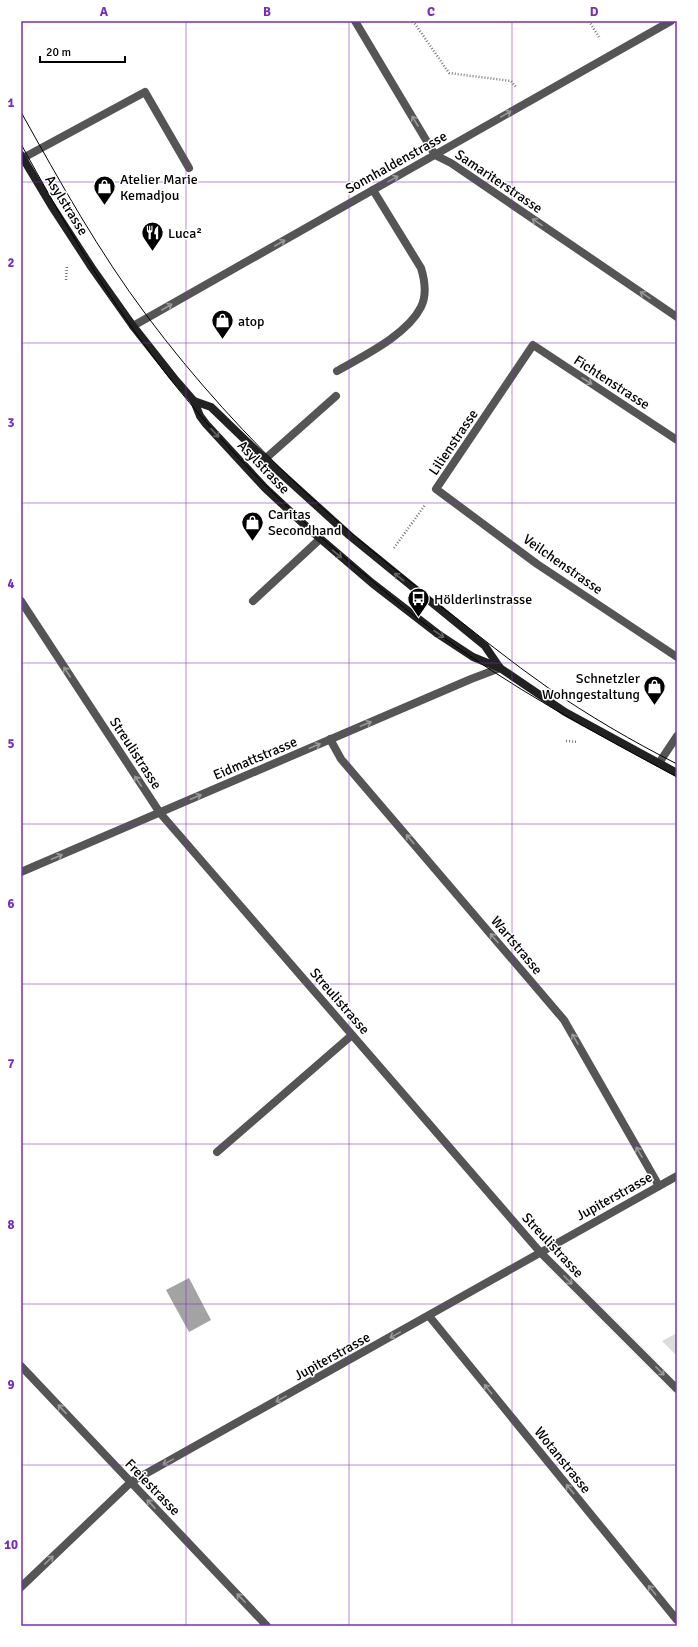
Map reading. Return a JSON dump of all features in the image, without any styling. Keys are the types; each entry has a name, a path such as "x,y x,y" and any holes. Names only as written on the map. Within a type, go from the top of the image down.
{"main road":[{"name":"Asylstrasse","path":"22,156 73,240 133,326 194,401 200,416 206,424 265,488 320,539 372,583 438,634 473,657 500,668 565,712 677,773"},
{"name":"Asylstrasse","path":"194,401 211,407 265,459 350,536 485,646 500,668"}],"street":[{"name":"Samariterstrasse","path":"356,21 435,155 451,162 677,317"},
{"name":"Sonnhaldenstrasse","path":"133,326 671,21"},
{"path":"22,156 145,92 189,168"},
{"path":"336,372 388,342 414,318 422,306 425,281 421,268 373,190"},
{"name":"Fichtenstrasse","path":"533,345 677,440"},
{"name":"Lilienstrasse","path":"436,489 533,345"},
{"path":"265,459 336,396"},
{"name":"Veilchenstrasse","path":"436,489 538,564 677,657"},
{"path":"253,601 320,539"},
{"name":"Streulistrasse","path":"21,601 160,813 540,1252 677,1389"},
{"name":"Eidmattstrasse","path":"21,872 471,678 500,668"},
{"path":"659,763 677,736"},
{"name":"Wartstrasse","path":"330,739 341,759 564,1020 659,1186"},
{"path":"217,1152 352,1035"},
{"name":"Jupiterstrasse","path":"21,1587 131,1482 677,1176"},
{"name":"Wotanstrasse","path":"429,1316 677,1620"},
{"name":"Freiestrasse","path":"21,1366 268,1626"}],"path":[{"path":"413,21 449,73 511,81 517,89"},
{"path":"589,21 601,41"},
{"name":"Lilienstrasse","path":"391,551 436,489"}],"shaded area":[{"path":"189,1278 211,1320 189,1332 166,1290"},
{"path":"677,1333 677,1356 662,1341"}],"tram line":[{"path":"21,112 96,242 129,292 203,385 242,429 284,472 321,507 372,551 520,668 595,718 677,764"},
{"path":"21,144 83,253 135,333 177,388 202,417 279,499 335,550 398,603 462,651 552,708 677,777"}],"place":[{"name":"Atelier Marie Kemadjou","path":"105,206"},
{"name":"Luca²","path":"152,252"},
{"name":"atop","path":"223,340"},
{"name":"Caritas Secondhand","path":"253,542"},
{"name":"Hölderlinstrasse","path":"418,618"},
{"name":"Schnetzler Wohngestaltung","path":"655,706"}]}
